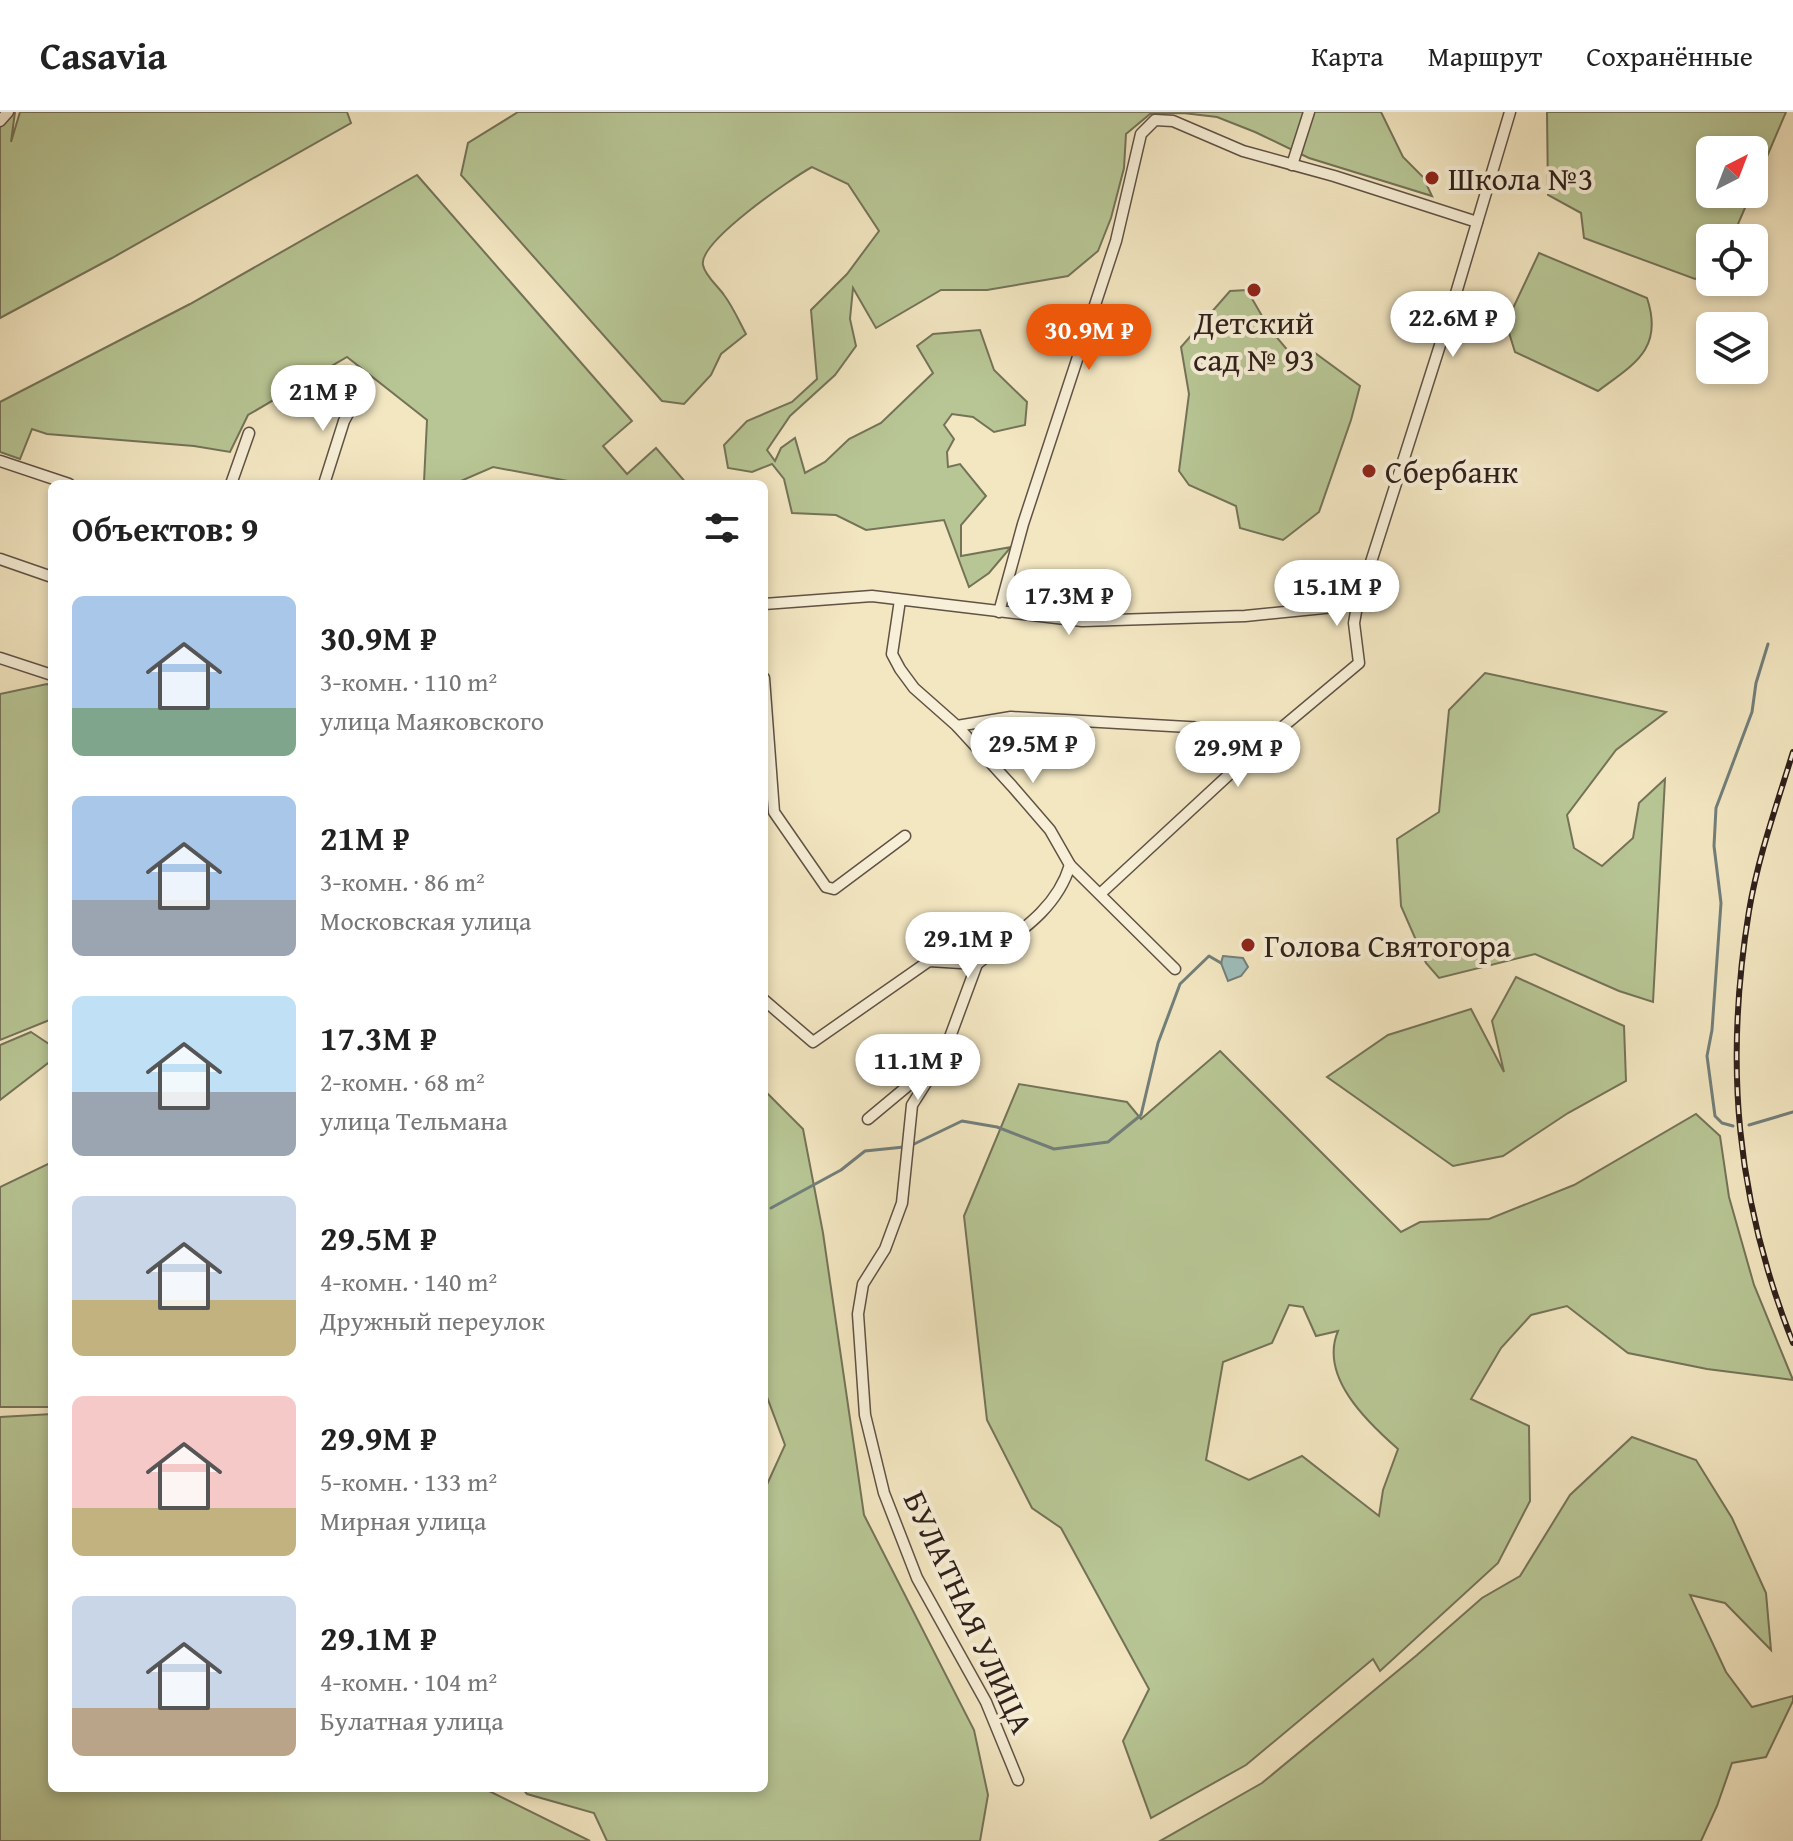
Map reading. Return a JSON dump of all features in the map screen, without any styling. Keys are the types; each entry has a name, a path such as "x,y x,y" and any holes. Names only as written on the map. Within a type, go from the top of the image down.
{"street":[{"path":"0,121 8,112"},
{"path":"1292,165 1309,112"},
{"path":"1100,894 1275,732 1359,663 1354,623 1360,595 1510,112"},
{"path":"999,612 1023,524 1116,241 1141,134 1155,120 1173,121 1243,151 1477,222"},
{"path":"325,480 344,421 357,397"},
{"path":"232,480 249,433"},
{"path":"0,461 57,480"},
{"path":"0,559 48,576"},
{"path":"768,604 872,596 1082,621 1245,616 1344,606 1360,595"},
{"path":"900,600 892,654 914,688 957,726 1050,830 1070,865 1175,969"},
{"path":"0,658 48,674"},
{"path":"957,726 1011,717 1275,732"},
{"path":"768,786 769,813 826,887 834,889 905,836"},
{"path":"768,1003 813,1042 929,961 977,964 1051,904 1064,884 1070,865"},
{"name":"БУЛАТНАЯ УЛИЦА","path":"977,964 943,1056 912,1105 902,1203 885,1249 863,1284 858,1314 865,1415 884,1493 917,1578 986,1702 1018,1780"},
{"path":"868,1119 943,1056"}],"green space":[{"path":"0,112 15,112 11,142 20,112 347,112 351,123 0,318"},
{"path":"518,112 1381,112 1403,157 1423,177 1432,196 1309,158 1217,117 1183,113 1150,114 1126,134 1124,168 1111,218 1098,251 1068,276 987,290 941,290 876,328 853,288 850,319 856,346 835,375 790,416 767,450 775,461 781,448 795,438 805,473 825,462 849,439 881,423 933,373 917,346 933,334 980,330 994,370 1027,402 1025,425 994,432 973,417 952,414 944,425 954,439 947,452 948,467 960,464 986,496 961,525 961,556 1011,547 989,573 969,587 944,520 866,530 836,515 792,513 784,479 772,464 752,472 728,468 724,445 747,421 792,402 817,379 811,310 847,274 879,231 848,184 812,167 748,212 715,242 705,255 704,269 727,300 746,334 721,354 711,375 684,404 662,401 461,175 468,143"},
{"path":"1547,112 1786,112 1768,154 1768,136 1696,136 1696,208 1745,208 1738,224 1696,224 1695,279 1584,238 1581,213 1548,195"},
{"path":"417,175 632,421 603,446 627,474 656,448 684,480 563,480 493,467 463,480 424,480 427,420 347,357 248,415 230,452 194,446 47,434 32,429 20,459 0,452 0,402 190,304"},
{"path":"1539,253 1647,298 1652,330 1648,343 1634,363 1598,391 1515,352 1506,323"},
{"path":"1247,290 1269,328 1289,352 1315,353 1360,386 1319,512 1283,540 1240,528 1236,506 1189,485 1179,471 1189,394 1181,347 1230,291"},
{"path":"1485,673 1666,712 1616,750 1567,815 1574,848 1602,866 1633,838 1639,803 1665,779 1653,1002 1619,991 1535,954 1439,978 1426,963 1401,906 1397,839 1439,812 1449,710"},
{"path":"48,684 48,1021 0,1040 0,694"},
{"path":"1516,977 1624,1026 1626,1081 1568,1113 1503,1156 1453,1166 1327,1077 1388,1035 1471,1009 1504,1072 1492,1021"},
{"path":"31,1032 48,1043 48,1063 0,1100 0,1045"},
{"path":"1220,1051 1401,1232 1420,1222 1489,1219 1574,1185 1696,1114 1720,1136 1729,1197 1754,1285 1793,1380 1707,1369 1628,1353 1567,1306 1531,1315 1501,1348 1471,1399 1529,1426 1530,1501 1498,1563 1380,1671 1373,1659 1246,1765 1151,1818 1123,1741 1149,1689 1061,1528 1032,1508 987,1420 964,1216 1019,1084 1127,1102 1141,1119","holes":["1289,1305 1303,1307 1316,1336 1338,1331 1334,1348 1340,1381 1360,1411 1398,1449 1383,1490 1379,1516 1302,1456 1249,1480 1206,1460 1223,1362 1272,1343"]},
{"path":"768,1094 803,1129 823,1233 864,1515 974,1730 988,1795 980,1841 607,1841 594,1813 525,1792 768,1792 768,1482 785,1445 768,1400"},
{"path":"48,1164 48,1407 0,1407 0,1187"},
{"path":"48,1414 48,1792 491,1792 590,1841 0,1841 0,1417"},
{"path":"1632,1437 1696,1460 1732,1518 1766,1593 1771,1650 1725,1603 1690,1595 1726,1672 1752,1707 1793,1696 1766,1757 1732,1763 1701,1841 1160,1841 1262,1783 1482,1598 1520,1576 1570,1495"}],"water":[{"path":"1223,956 1243,958 1248,967 1241,976 1228,981 1221,963"}],"waterway":[{"path":"1733,1126 1722,1123 1715,1116 1707,1056 1712,1030 1721,903 1714,846 1716,808 1752,712 1756,683 1768,644"},
{"path":"912,1145 962,1121 997,1127 1054,1149 1108,1142 1141,1115 1158,1043 1180,984 1209,956 1221,963"},
{"path":"1749,1125 1793,1112"},
{"path":"771,1208 841,1170 865,1151 904,1147"}],"railway":[{"path":"1793,752 1753,891 1741,968 1737,1023 1740,1130 1747,1183 1774,1289 1793,1343"}],"place":[{"name":"Школа №3","path":"1432,178"},
{"name":"Детский сад № 93","path":"1254,290"},
{"name":"Сбербанк","path":"1369,471"},
{"name":"Голова Святогора","path":"1248,945"}]}
